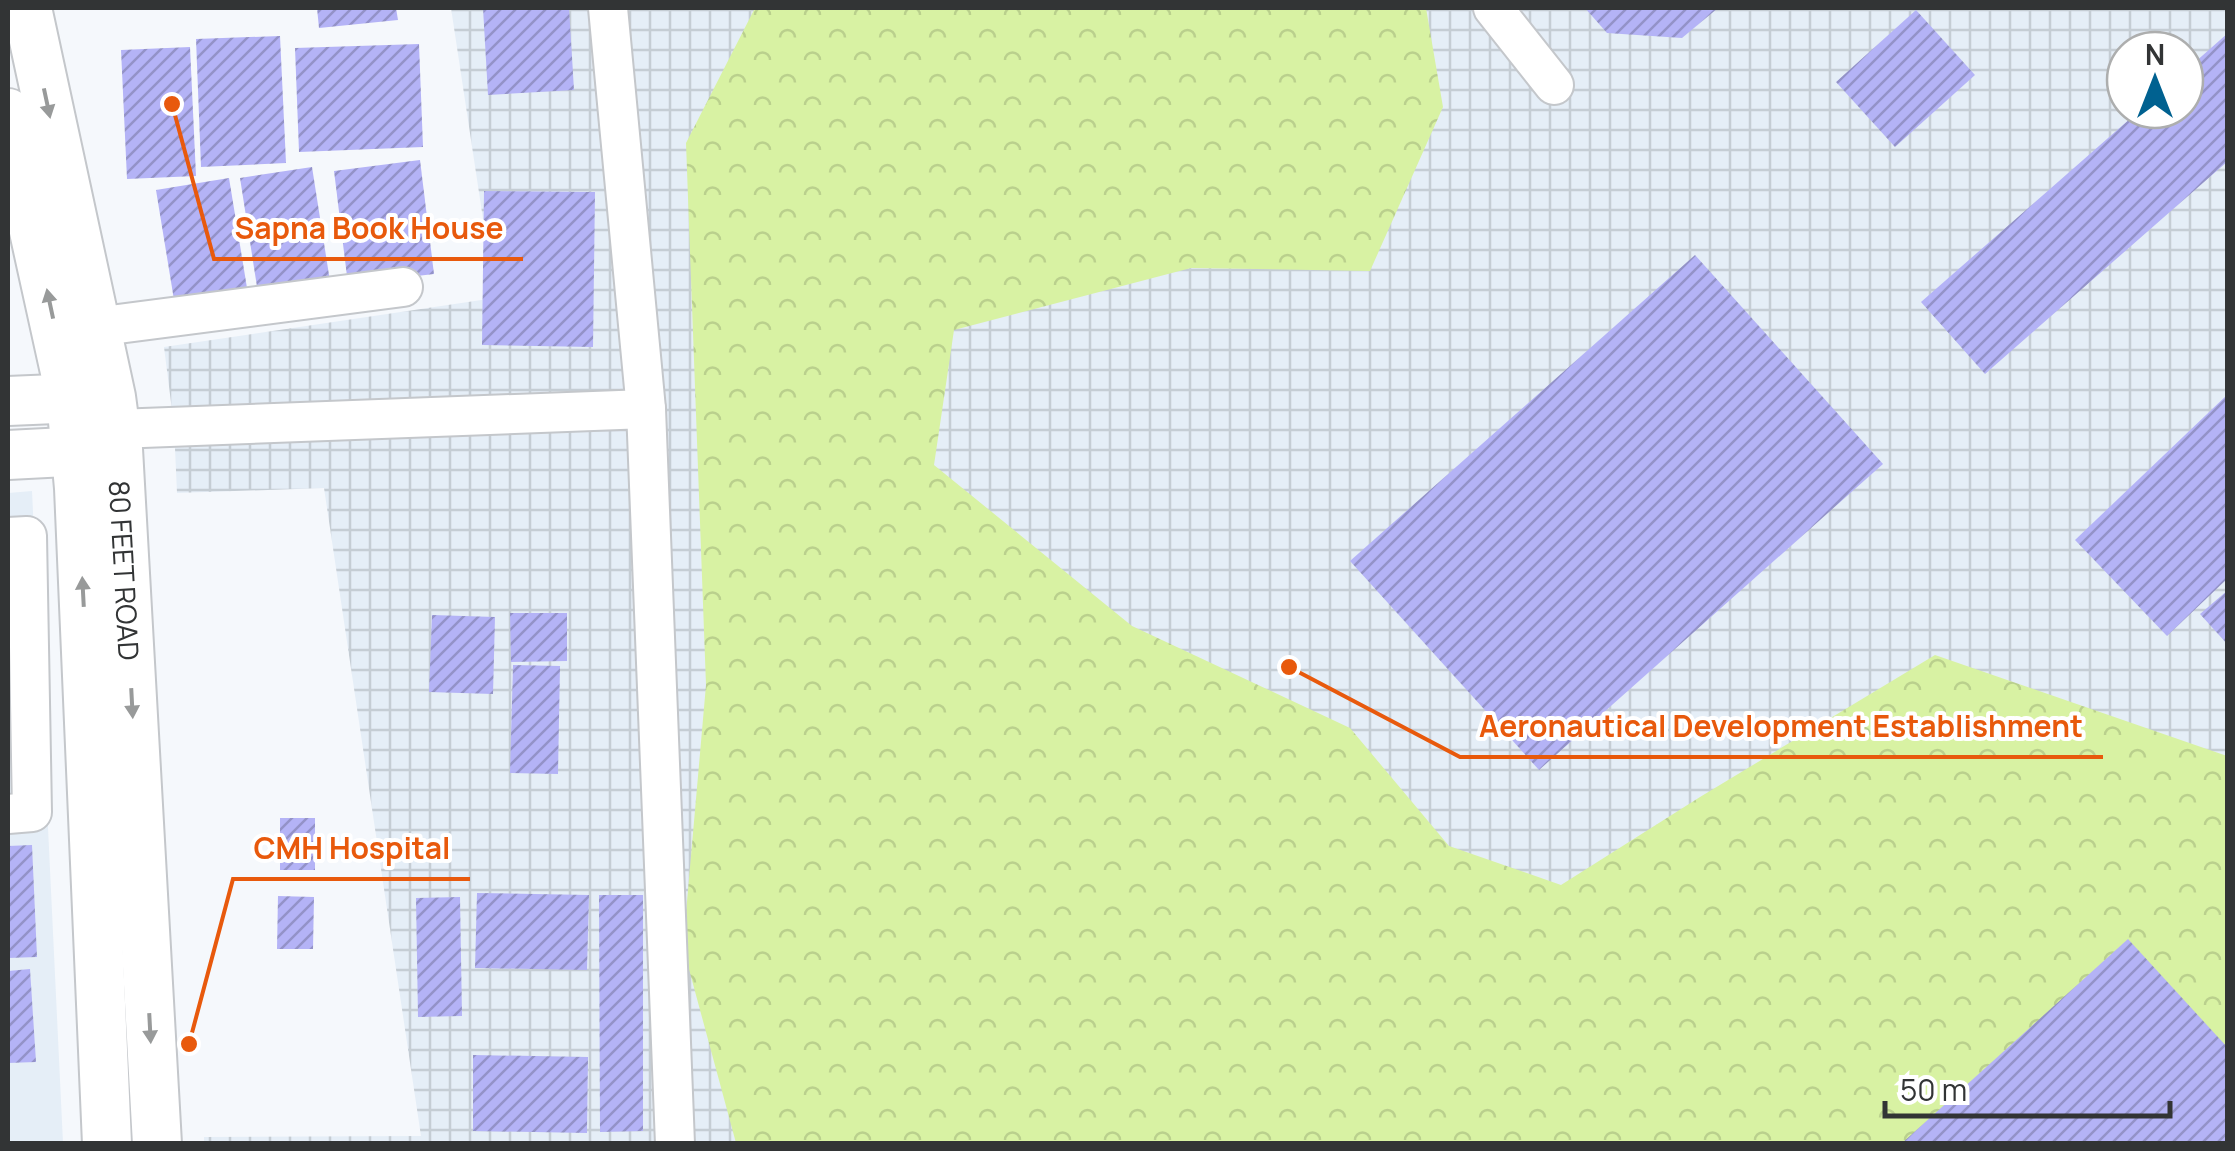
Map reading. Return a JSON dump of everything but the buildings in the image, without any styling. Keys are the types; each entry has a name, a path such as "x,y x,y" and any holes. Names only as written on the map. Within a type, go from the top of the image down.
{"main road":[{"name":"80 FEET ROAD","path":"27,8 95,327 118,871 107,1144"},
{"name":"80 FEET ROAD","path":"8,113 98,425"},
{"path":"8,401 98,425"},
{"path":"8,455 98,425"},
{"name":"80 FEET ROAD","path":"118,871 156,1144"}],"lane":[{"path":"608,8 646,408 675,1144"},
{"path":"1493,8 1554,84"},
{"path":"95,327 403,288"},
{"path":"98,425 646,408"},
{"path":"8,537 27,536 32,812 8,814"}],"shaded area":[{"path":"451,8 2227,8 2227,1143 204,1143 204,1137 421,1136 324,488 177,493 164,347 495,298"},
{"path":"32,491 63,1143 8,1144 8,493"}],"green space":[{"path":"755,8 1426,8 1443,107 1370,271 1191,268 954,330 934,465 1132,626 1350,728 1449,846 1561,885 1935,655 2227,756 2227,1143 736,1143 683,947 706,685 686,143"}],"place":[{"name":"Sapna Book House","path":"172,104"},
{"name":"Aeronautical Development Establishment","path":"1289,667"},
{"name":"CMH Hospital","path":"189,1044"}]}
